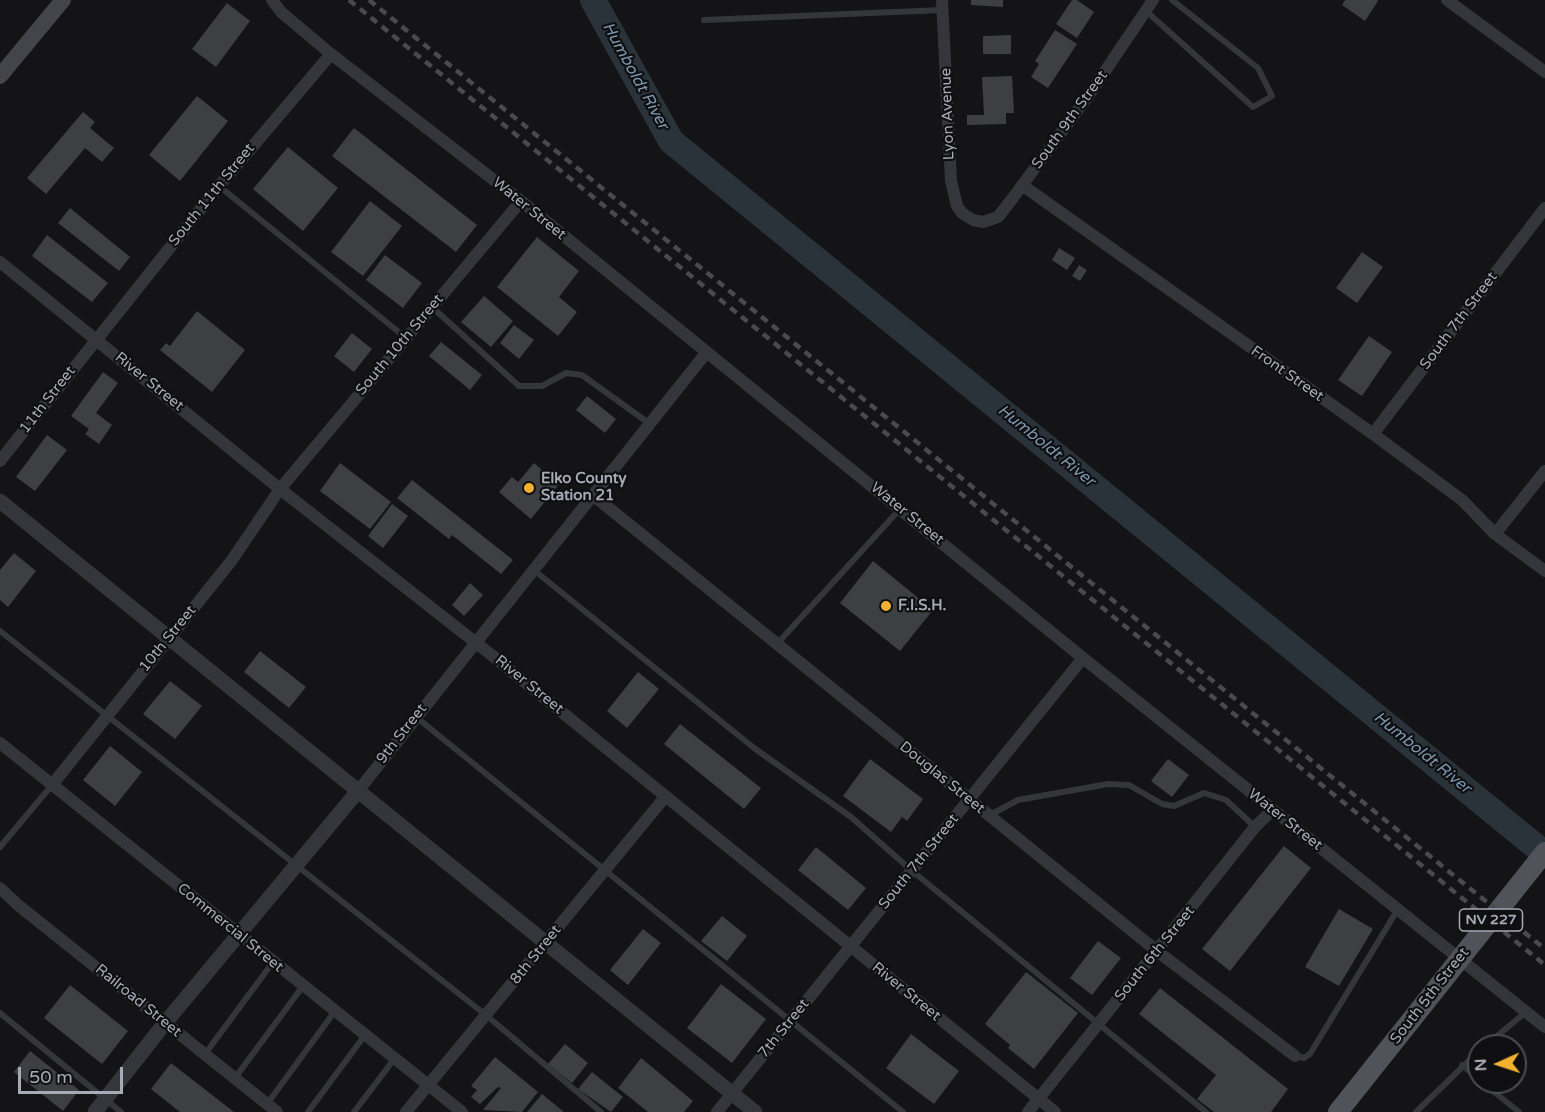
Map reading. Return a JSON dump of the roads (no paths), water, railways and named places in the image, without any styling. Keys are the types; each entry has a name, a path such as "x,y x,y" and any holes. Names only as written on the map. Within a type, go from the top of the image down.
{"main road":[{"path":"0,76 63,0"},
{"name":"South 5th Street","path":"1338,1112 1545,852"}],"street":[{"name":"Water Street","path":"272,0 281,12 331,54 521,201 1083,658 1545,1027"},
{"path":"1447,0 1545,72"},
{"name":"Lyon Avenue","path":"943,5 951,181 957,206 973,220"},
{"name":"South 9th Street","path":"973,220 983,222 998,217 1089,95 1149,5"},
{"name":"South 11th Street","path":"96,339 219,186 331,54"},
{"name":"Front Street","path":"1022,185 1373,434 1462,500 1495,534 1545,570"},
{"name":"South 10th Street","path":"280,489 521,201"},
{"name":"South 7th Street","path":"1373,434 1545,208"},
{"name":"River Street","path":"0,262 1055,1112"},
{"name":"11th Street","path":"0,461 96,339"},
{"name":"9th Street","path":"95,1112 165,1023 358,791 474,642 535,570 706,353"},
{"path":"1495,534 1545,471"},
{"name":"10th Street","path":"52,785 232,560 280,489"},
{"name":"Douglas Street","path":"594,496 1157,951 1295,1056"},
{"path":"0,501 754,1112"},
{"name":"South 7th Street","path":"850,946 1083,658"},
{"name":"Commercial Street","path":"0,742 462,1112"},
{"name":"8th Street","path":"406,1112 665,797"},
{"name":"South 6th Street","path":"1028,1112 1255,827 1272,810"},
{"name":"Railroad Street","path":"0,888 18,906 272,1108"},
{"name":"7th Street","path":"717,1112 850,946"}],"lane":[{"path":"1149,5 1252,107 1272,96 1258,69 1172,0"},
{"path":"704,20 943,5"},
{"path":"219,186 406,338"},
{"path":"432,307 519,386 542,386 566,374 582,375 650,425"},
{"path":"776,645 901,509"},
{"path":"535,570 754,748 851,817 911,870 1100,1022 1206,1112"},
{"path":"0,631 486,1016 601,1112"},
{"path":"416,717 903,1112"},
{"path":"990,816 1018,800 1108,784 1129,786 1162,804 1174,806 1204,793 1226,800 1255,827"},
{"path":"0,847 52,785"},
{"path":"1295,1056 1304,1058 1310,1054 1398,909"},
{"path":"205,1054 273,962"},
{"path":"235,1078 303,986"},
{"path":"272,1108 335,1011"},
{"path":"0,1012 121,1112"},
{"path":"1499,1034 1526,1012"},
{"path":"308,1112 365,1035"},
{"path":"354,1112 395,1058"},
{"path":"1416,1112 1467,1061"},
{"path":"1462,1065 1467,1069"},
{"path":"1497,1094 1519,1112"}],"waterway":[{"name":"Humboldt River","path":"593,0 671,141 1545,854"}],"railway":[{"path":"349,0 1545,965"},
{"path":"369,0 1545,949"}],"place":[{"name":"Elko County Station 21","path":"529,488"},
{"name":"F.I.S.H.","path":"886,606"}]}
